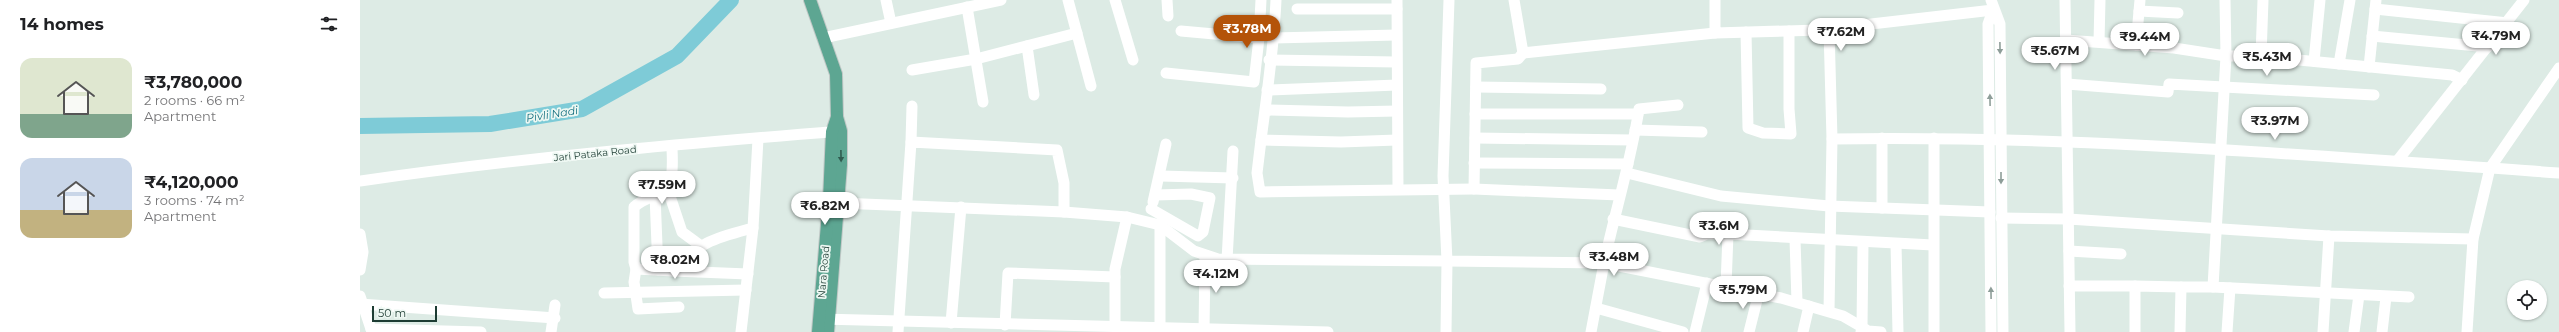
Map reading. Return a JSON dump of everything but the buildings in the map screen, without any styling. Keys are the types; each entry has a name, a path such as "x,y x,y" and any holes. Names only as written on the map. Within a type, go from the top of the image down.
{"main road":[{"name":"Nara Road","path":"810,0 836,74 837,117 829,200 824,319 828,332"},
{"name":"Nara Road","path":"818,332 824,319 839,203 836,131"}],"street":[{"path":"886,0 891,23"},
{"path":"824,38 1001,0"},
{"path":"1068,0 1091,86"},
{"path":"1116,0 1133,60"},
{"path":"1167,0 1168,16"},
{"path":"1166,73 1254,82 1259,38 1261,0"},
{"path":"1276,0 1274,38 1269,60 1266,110 1257,173 1260,192 1474,189 1619,195"},
{"path":"1446,332 1445,190 1443,176 1449,0"},
{"path":"1514,0 1523,53"},
{"path":"1715,0 1715,33"},
{"path":"2065,0 2070,332"},
{"path":"2099,42 2100,0"},
{"path":"2213,287 2226,56 2225,0"},
{"path":"2261,56 2264,0"},
{"path":"2314,62 2320,0"},
{"path":"2339,64 2350,0"},
{"path":"2398,160 2508,23 2524,0"},
{"path":"2369,67 2375,4 2508,23"},
{"path":"1297,9 1397,5 1396,62 1398,189"},
{"path":"1474,189 1476,62 1518,59 1523,53 1715,33 1828,29 1992,5 1988,24 2001,218 2003,332"},
{"path":"2136,45 2139,5 2178,13"},
{"path":"967,7 983,102"},
{"path":"1828,29 1832,139 1829,206 1829,311"},
{"path":"1181,31 1259,38"},
{"path":"1746,32 1748,128 1763,133 1791,134 1789,31"},
{"path":"912,70 976,58 1077,33"},
{"path":"1274,38 1396,35"},
{"path":"2372,36 2488,47"},
{"path":"2066,40 2136,45 2226,56 2261,56 2452,75 2462,80"},
{"path":"1027,46 1034,95"},
{"path":"1269,60 1396,62"},
{"path":"2467,332 2473,239 2490,168 2559,68"},
{"path":"2067,84 2168,92 2169,84 2374,95"},
{"path":"1267,90 1397,85"},
{"path":"1476,87 1601,89"},
{"path":"1591,332 1613,219 1627,169 1639,109 1678,105"},
{"path":"898,327 908,206 912,106"},
{"path":"1266,110 1348,112 1397,111"},
{"path":"1475,114 1638,114"},
{"name":"Jari Pataka Road","path":"360,181 456,168 836,131"},
{"path":"1475,138 1702,132"},
{"path":"1882,138 1882,208"},
{"path":"1934,138 1934,332"},
{"path":"741,332 753,228 758,139"},
{"path":"1832,139 1996,139 2220,149 2398,160 2559,173"},
{"path":"1992,332 1990,212 1996,139"},
{"path":"1261,140 1341,142 1397,140"},
{"path":"911,142 1057,150 1064,183 1064,212"},
{"path":"1149,222 1161,176 1166,144"},
{"path":"672,146 671,180 667,187 655,195 641,200 634,207 632,213 634,262 636,269 634,282 638,310 679,307"},
{"path":"1227,260 1233,178 1233,151"},
{"path":"1474,163 1627,169 1721,196 1829,206 1990,212"},
{"path":"1161,176 1233,178"},
{"path":"667,187 682,232 700,246"},
{"path":"1155,195 1191,194 1210,198 1203,232 1198,236"},
{"path":"655,195 658,270"},
{"path":"839,203 1064,212 1127,217 1160,225 1202,254 1227,260 1604,263 1759,292 1843,316 1861,330 1881,332"},
{"path":"953,326 961,207"},
{"path":"1152,209 1198,236 1202,254 1204,331"},
{"path":"1115,328 1115,277 1127,217"},
{"path":"2001,218 2068,219 2329,236 2473,239"},
{"path":"1613,219 1700,237 1707,234 1728,234 1863,243 1933,245"},
{"path":"1160,225 1160,329"},
{"path":"673,270 688,254 708,241 753,228"},
{"path":"360,234 363,252 360,270"},
{"path":"1726,286 1728,234"},
{"path":"2324,332 2329,236"},
{"path":"1795,239 1797,302"},
{"path":"1861,330 1863,243"},
{"path":"1896,244 1898,332"},
{"path":"2069,252 2121,254"},
{"path":"636,269 748,274"},
{"path":"1005,325 1008,273 1115,277"},
{"path":"1694,332 1707,283"},
{"path":"2069,286 2213,287 2409,297"},
{"path":"2135,286 2135,332"},
{"path":"2180,287 2180,332"},
{"path":"2227,332 2230,288"},
{"path":"604,293 746,290"},
{"path":"1750,332 1759,292"},
{"path":"2354,332 2359,295"},
{"path":"2382,332 2386,296"},
{"path":"481,332 372,330 361,301 554,318"},
{"path":"551,332 555,305"},
{"path":"1803,332 1809,306"},
{"path":"1596,308 1683,332"},
{"path":"463,331 464,311"},
{"path":"824,319 898,327 953,326 978,328 1005,325 1204,331 1328,332"}],"waterway":[{"name":"Pivli Nadi","path":"360,126 490,124 582,109 677,56 731,0"}]}
